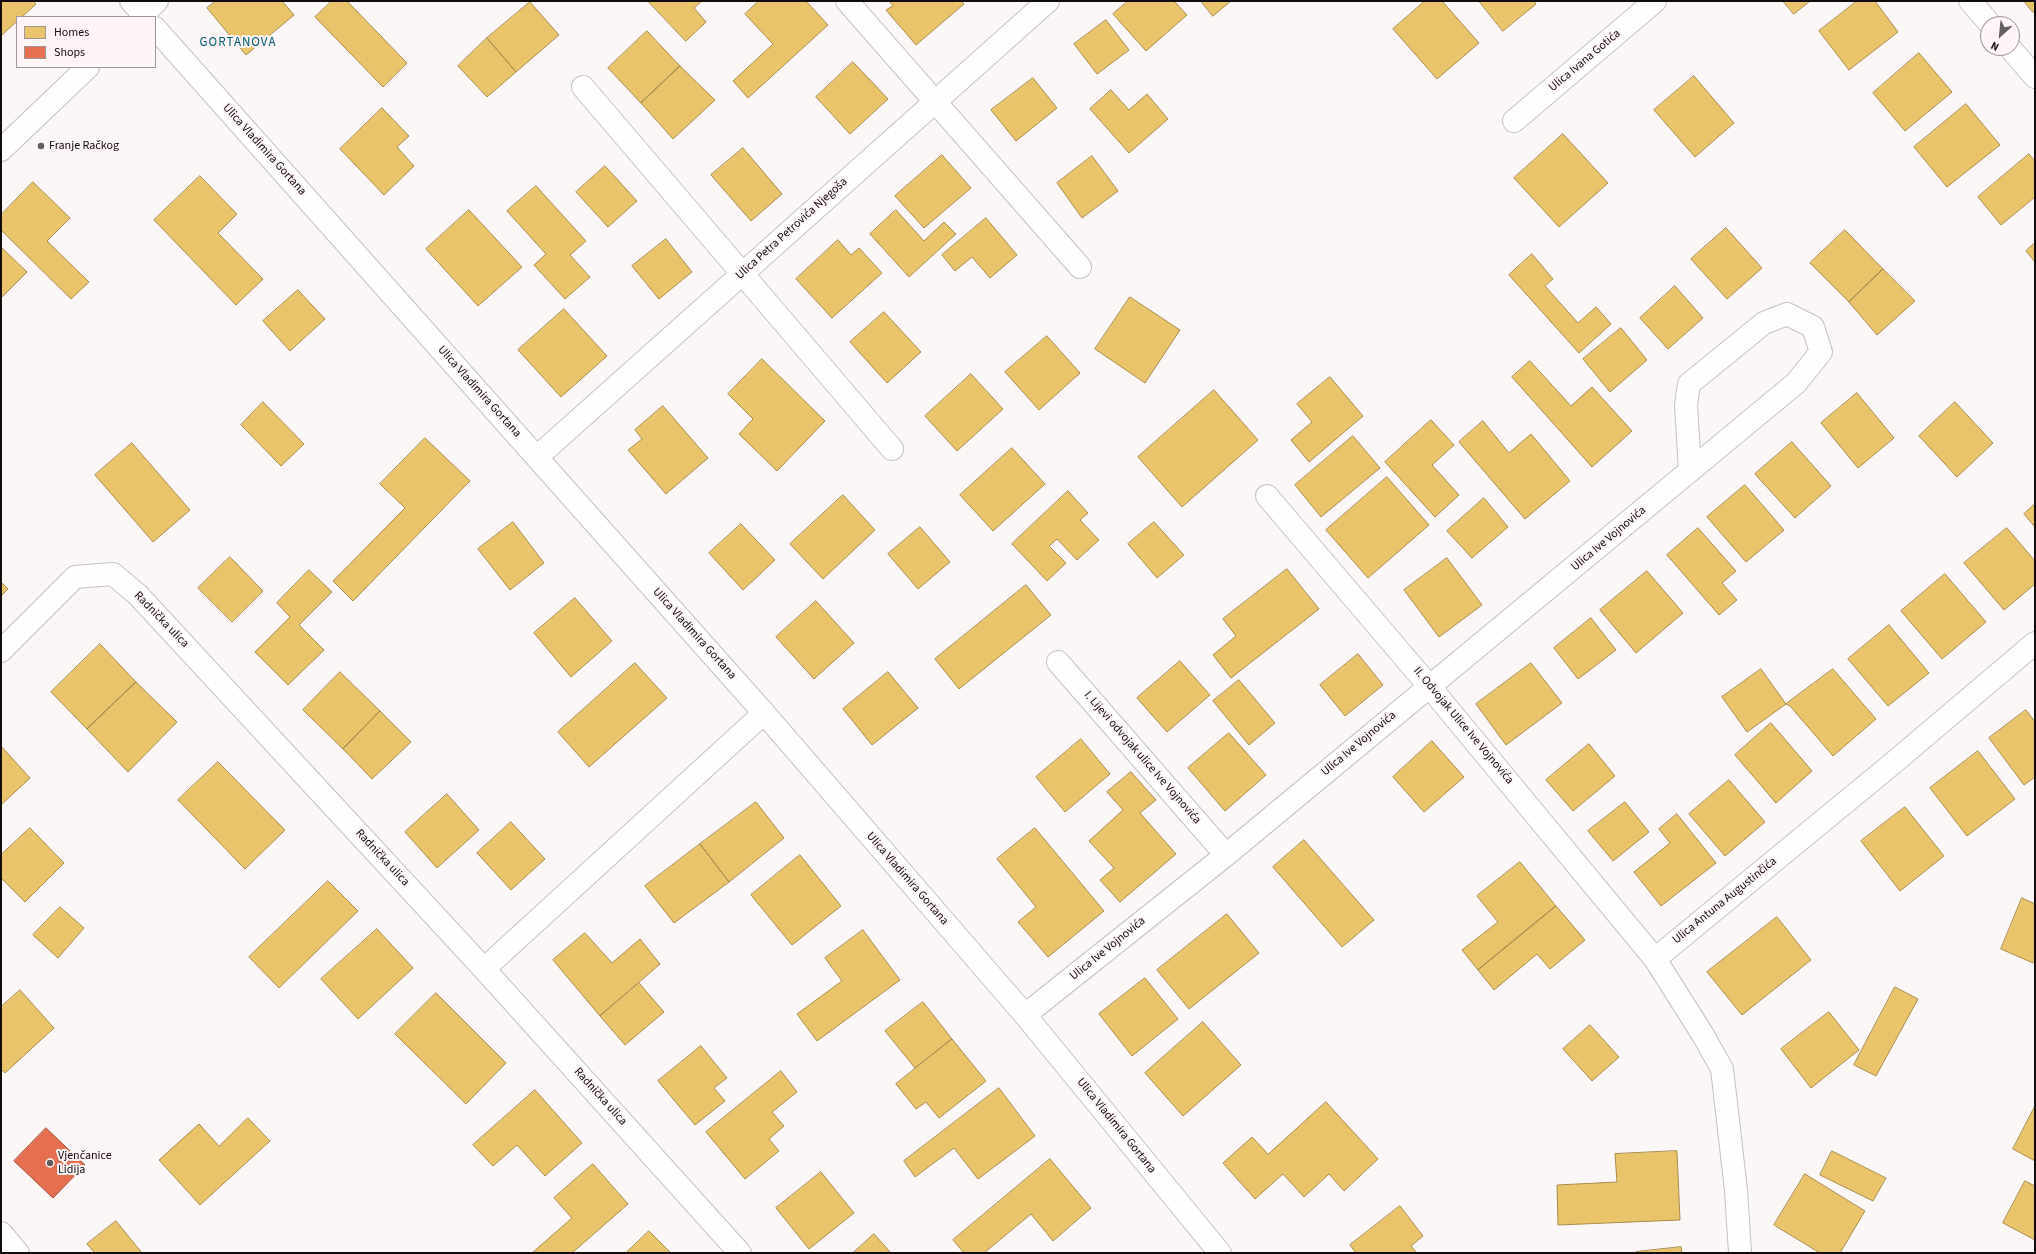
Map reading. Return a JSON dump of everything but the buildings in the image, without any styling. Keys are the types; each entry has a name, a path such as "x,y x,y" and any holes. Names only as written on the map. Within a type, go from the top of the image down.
{"street":[{"path":"847,1 1080,267"},
{"name":"Ulica Petra Petrovića Njegoša","path":"537,456 1048,1"},
{"name":"Ulica Ivana Gotića","path":"1514,121 1655,1"},
{"path":"1970,1 1983,16"},
{"name":"Ulica Vladimira Gortana","path":"156,25 764,712 1026,1015 1220,1253"},
{"path":"2017,56 2035,77"},
{"path":"1,150 87,68"},
{"path":"583,87 892,449"},
{"name":"Ulica Ive Vojnovića","path":"1026,1015 1226,855 1429,686 1613,536 1796,383 1821,352 1813,327 1787,314 1764,323 1689,384 1686,405 1690,471"},
{"name":"II. Odvojak Ulice Ive Vojnovića","path":"1267,496 1429,686 1655,959"},
{"name":"Radnička ulica","path":"1,651 75,578 113,574 138,594 484,969 740,1253"},
{"name":"Ulica Antuna Augustinčića","path":"1655,959 1892,764 2035,643"},
{"name":"I. Lijevi odvojak ulice Ive Vojnovića","path":"1058,662 1226,855"},
{"path":"484,969 764,712"},
{"path":"1655,959 1703,1035 1722,1069 1735,1182 1740,1253"},
{"path":"1,1233 18,1253"}],"place":[{"name":"Franje Račkog","path":"41,146"},
{"name":"Vjenčanice Lidija","path":"50,1163"}],"district":[{"name":"GORTANOVA","path":"238,43"}]}
